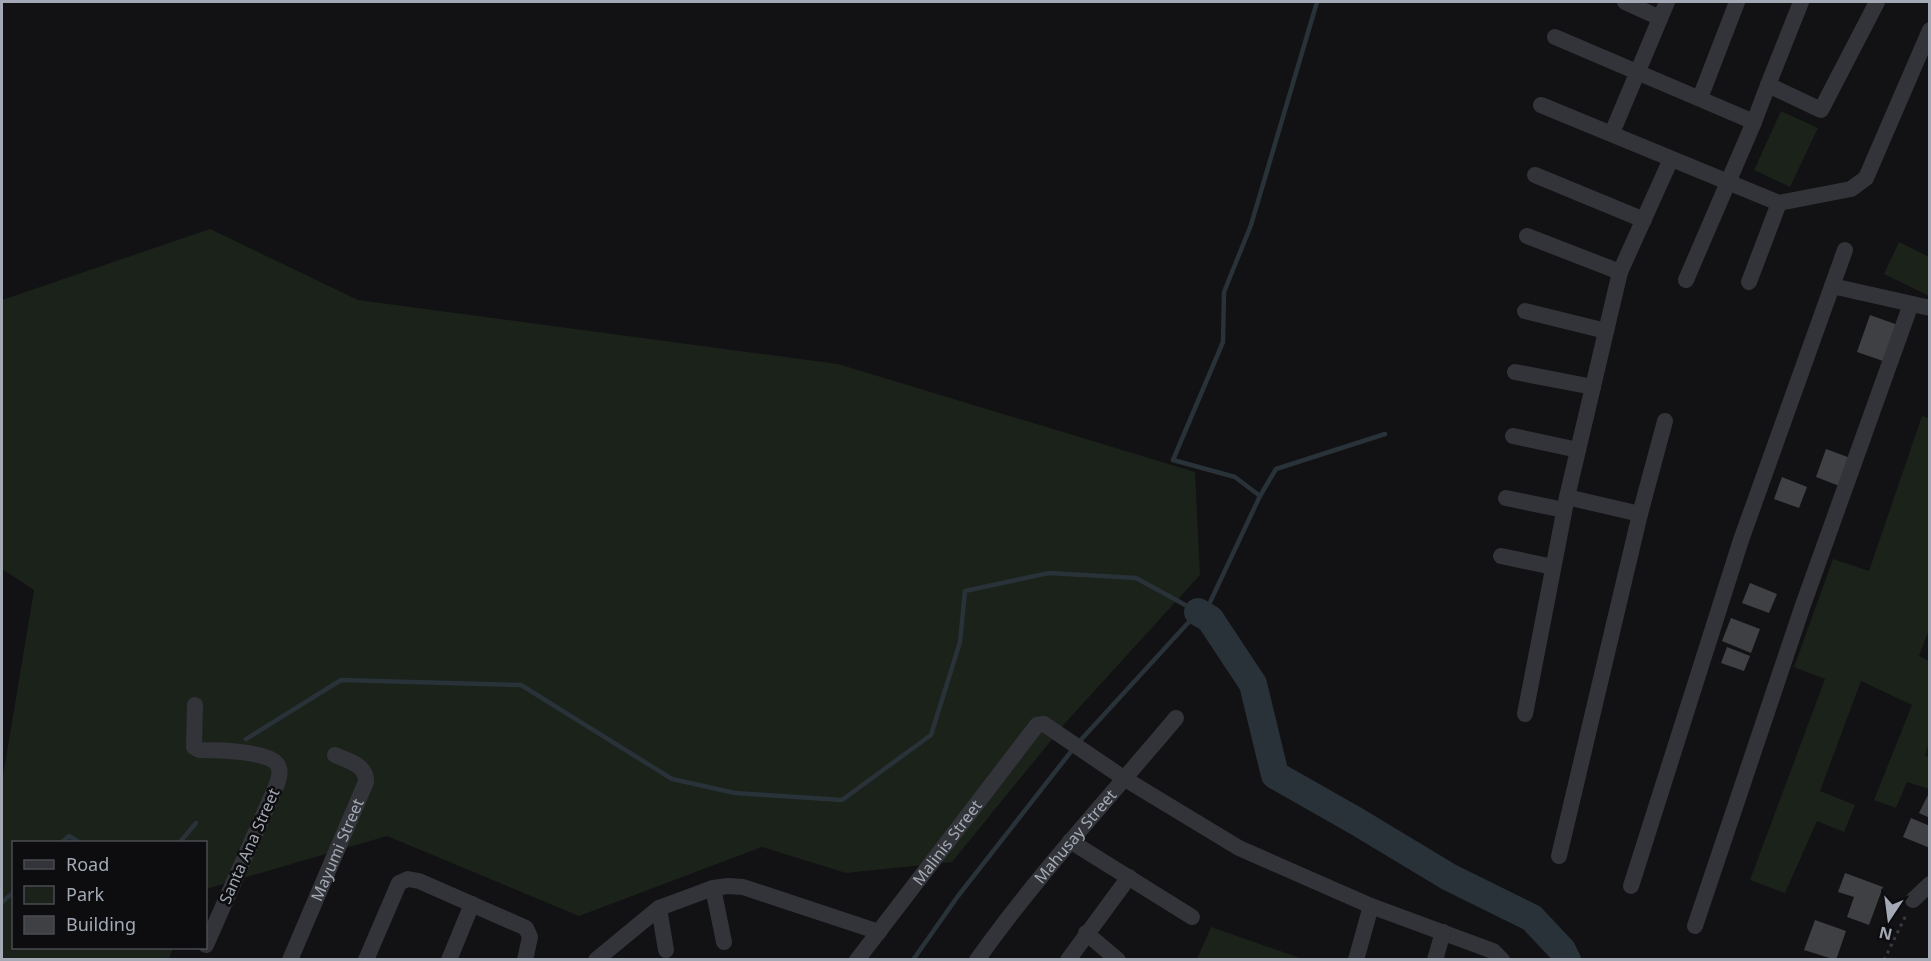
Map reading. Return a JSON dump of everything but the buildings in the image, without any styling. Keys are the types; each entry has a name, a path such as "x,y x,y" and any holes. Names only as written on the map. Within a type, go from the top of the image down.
{"street":[{"path":"1625,2 1660,18"},
{"path":"1612,134 1667,2"},
{"path":"1700,98 1737,2"},
{"path":"1686,280 1729,183 1801,2"},
{"path":"1768,85 1821,110 1877,2"},
{"path":"1540,105 1779,203 1851,189 1866,178 1929,30"},
{"path":"1554,37 1754,122"},
{"path":"1525,714 1566,504 1620,272 1671,159"},
{"path":"1535,174 1644,220"},
{"path":"1749,282 1779,203"},
{"path":"1527,236 1620,272"},
{"path":"1630,886 1741,540 1845,250"},
{"path":"1833,286 1929,308"},
{"path":"1695,926 1803,605 1911,304"},
{"path":"1525,311 1606,331"},
{"path":"1515,372 1593,387"},
{"path":"1559,856 1640,514 1665,421"},
{"path":"1513,436 1578,450"},
{"path":"1506,498 1640,514"},
{"path":"1501,556 1553,567"},
{"name":"Santa Ana Street","path":"195,705 194,747 199,750 267,757 277,764 280,771 274,791 207,942"},
{"name":"Mahusay Street","path":"977,960 1005,920 1176,718"},
{"name":"Malinis Street","path":"857,960 1037,725 1044,724 1125,779"},
{"name":"Mayumi Street","path":"290,960 366,782 367,775 363,769 335,755"},
{"path":"1125,779 1239,848 1371,906 1493,951 1502,960"},
{"path":"1070,841 1192,917"},
{"path":"1068,960 1129,877"},
{"path":"366,960 399,883 408,879 419,881 526,928 530,937 525,960"},
{"path":"1913,900 1929,884"},
{"path":"596,960 659,908 713,888 728,886 742,887 879,932"},
{"path":"713,888 724,942"},
{"path":"449,960 472,904"},
{"path":"1356,960 1371,906"},
{"path":"659,908 666,950"},
{"path":"1435,960 1443,932"},
{"path":"1086,933 1118,960"}],"path":[{"path":"1884,960 1913,900"}],"green space":[{"path":"1781,111 1818,128 1790,187 1754,170"},
{"path":"210,229 358,300 838,364 1195,472 1200,575 1067,721 952,862 846,873 762,847 579,916 387,836 207,889 207,841 12,841 12,949 173,949 169,959 2,959 2,782 34,590 2,569 2,300"},
{"path":"1899,242 1929,257 1929,296 1884,274"},
{"path":"1922,416 1930,419 1930,627 1919,656 1929,661 1929,743 1925,755 1929,758 1929,789 1907,782 1896,808 1874,800 1912,705 1861,681 1820,791 1855,805 1844,832 1817,821 1785,893 1750,880 1825,679 1794,667 1833,559 1869,571"},
{"path":"1211,927 1303,959 1197,959"}],"waterway":[{"path":"1204,615 1260,496 1235,477 1173,460 1223,342 1224,292 1251,225 1317,2"},
{"path":"1260,496 1276,469 1385,434"},
{"path":"246,739 341,680 521,685 672,779 735,793 842,800 931,735 960,642 965,591 1049,573 1136,578 1198,612 1078,743"},
{"path":"1198,612 1210,619 1253,684 1275,775 1449,877 1532,918 1562,950 1567,960"},
{"path":"913,960 958,896 1073,749"},
{"path":"181,841 196,823"},
{"path":"63,841 69,836 77,841"},
{"path":"2,902 12,894"}]}
